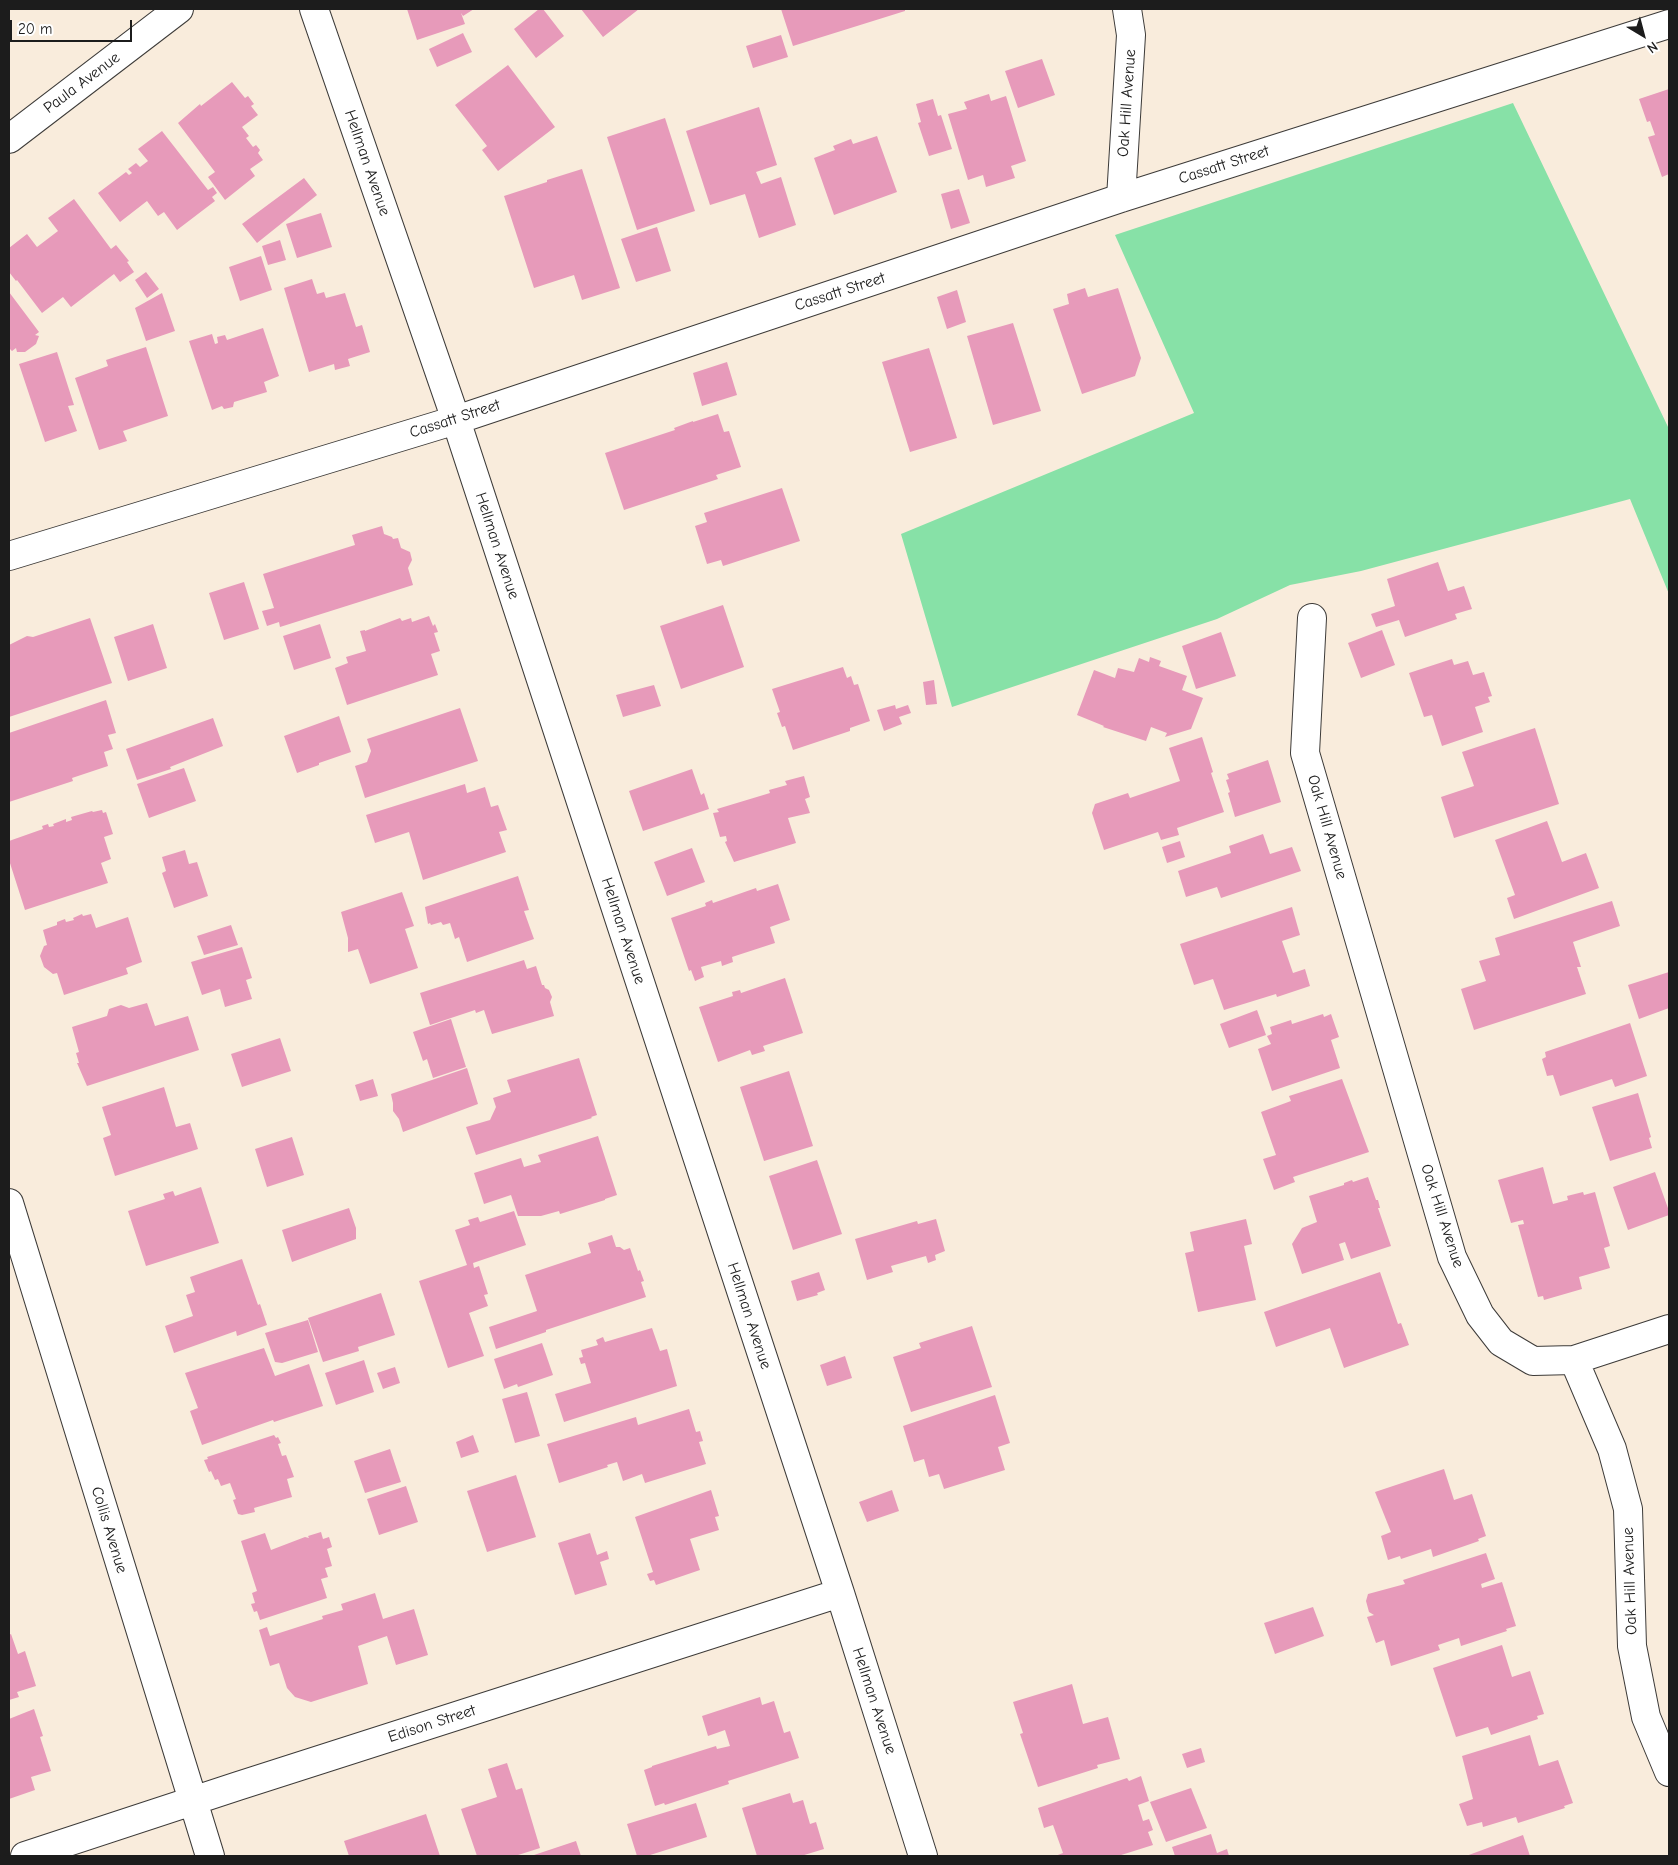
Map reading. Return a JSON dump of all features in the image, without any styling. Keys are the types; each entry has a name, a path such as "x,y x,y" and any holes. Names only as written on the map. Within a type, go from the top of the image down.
{"street":[{"name":"Paula Avenue","path":"9,139 179,9"},
{"name":"Hellman Avenue","path":"314,9 456,420 840,1593 923,1856"},
{"name":"Oak Hill Avenue","path":"1121,198 1131,35 1127,9"},
{"name":"Cassatt Street","path":"9,556 456,420 1121,198 1669,24"},
{"name":"Oak Hill Avenue","path":"1312,618 1305,753 1452,1257 1480,1315 1501,1342 1533,1361 1574,1360 1612,1449 1628,1509 1632,1646 1646,1717 1669,1772"},
{"name":"Collis Avenue","path":"9,1203 210,1856"},
{"path":"1574,1360 1669,1329"},
{"name":"Edison Street","path":"25,1856 840,1593"}],"green space":[{"path":"1513,103 1669,429 1669,594 1630,499 1361,571 1290,585 1217,619 952,707 901,534 1194,413 1115,235"}],"building":[{"path":"407,9 474,9 463,16 461,13 465,24 417,40"},
{"path":"539,9 543,9 564,36 536,58 514,29"},
{"path":"581,9 639,9 603,37"},
{"path":"781,9 905,9 905,11 793,46"},
{"path":"463,33 472,52 437,67 429,49"},
{"path":"781,35 788,57 753,68 746,46"},
{"path":"1042,59 1055,95 1018,108 1005,71"},
{"path":"508,65 555,127 498,171 482,150 487,146 455,105"},
{"path":"232,82 245,98 248,96 254,104 251,106 258,115 242,127 249,136 246,138 253,147 256,145 260,150 258,153 263,160 250,169 255,176 225,200 208,177 215,172 178,123 200,104 201,106"},
{"path":"1669,89 1669,174 1662,177 1648,137 1655,135 1650,121 1647,122 1639,99"},
{"path":"989,94 991,101 1006,96 1026,161 1011,166 1015,178 986,187 983,175 968,180 948,114 967,109 964,102"},
{"path":"933,99 938,116 941,115 952,149 929,156 918,123 921,122 916,104"},
{"path":"759,107 777,165 756,172 761,184 781,177 796,225 759,238 745,194 710,205 686,131"},
{"path":"665,118 695,211 637,230 607,137"},
{"path":"162,131 208,190 213,187 217,193 212,197 215,201 177,230 164,212 158,216 147,201 120,222 98,193 126,172 129,175 132,173 128,169 136,163 140,167 148,161 138,149"},
{"path":"877,136 897,192 834,215 814,158 835,150 833,146 851,139 853,144"},
{"path":"582,169 620,288 582,300 574,275 534,288 504,196"},
{"path":"304,178 317,195 257,243 242,224"},
{"path":"959,189 970,223 951,229 941,194"},
{"path":"74,199 111,249 116,245 129,261 127,262 134,272 120,282 114,274 71,307 63,297 42,313 9,272 9,248 27,234 37,247 58,231 48,218"},
{"path":"321,213 332,247 297,258 286,224"},
{"path":"657,227 671,271 636,282 621,239"},
{"path":"280,240 286,260 268,265 262,246"},
{"path":"261,256 272,290 240,301 229,267"},
{"path":"146,272 159,289 147,298 135,280"},
{"path":"312,279 317,294 324,292 326,298 345,293 356,327 362,325 370,352 348,359 350,366 335,370 334,364 309,372 284,288"},
{"path":"1085,288 1088,297 1118,288 1141,358 1135,376 1082,394 1053,309 1069,304 1067,294"},
{"path":"957,290 966,322 947,329 937,297"},
{"path":"9,292 39,332 35,335 39,336 36,344 25,352 17,352 16,348 12,351 9,348"},
{"path":"162,293 175,331 146,341 135,308"},
{"path":"1013,323 1041,411 993,425 967,336"},
{"path":"263,328 279,376 264,382 267,392 234,402 233,407 224,409 222,406 212,410 189,341 212,334 215,344 218,343 217,337 225,335 227,340"},
{"path":"146,347 168,416 123,431 127,441 99,450 75,378 108,366 106,360"},
{"path":"929,348 957,438 910,452 882,362"},
{"path":"57,352 74,405 68,406 77,431 45,442 19,364"},
{"path":"727,362 737,395 702,406 693,373"},
{"path":"718,414 724,432 729,431 741,467 716,475 718,479 624,510 605,453 675,430 674,428 693,421"},
{"path":"782,488 800,541 723,566 721,560 707,564 695,526 707,522 704,513"},
{"path":"382,526 384,534 393,539 398,538 401,548 410,552 412,560 408,568 413,585 280,627 279,622 267,626 262,611 274,608 263,574 355,545 352,535"},
{"path":"1438,562 1448,591 1464,586 1472,609 1455,614 1457,619 1405,637 1399,620 1376,627 1371,614 1395,606 1387,579"},
{"path":"244,582 259,629 224,640 209,593"},
{"path":"723,605 744,667 681,689 660,626"},
{"path":"429,616 438,632 434,633 440,651 431,654 438,675 347,705 335,668 348,663 346,657 366,651 360,631 365,631 400,618 402,621 411,618 412,622"},
{"path":"90,618 112,683 9,717 9,645 27,636 33,637"},
{"path":"153,624 167,668 128,681 114,637"},
{"path":"320,624 331,658 294,670 283,636"},
{"path":"1382,630 1395,665 1361,678 1348,643"},
{"path":"1221,632 1236,676 1196,689 1182,646"},
{"path":"1150,657 1161,661 1159,666 1187,676 1182,690 1203,698 1191,729 1165,737 1167,733 1151,727 1146,741 1103,727 1077,715 1094,670 1115,678 1118,668 1134,672 1139,658 1149,662"},
{"path":"1452,659 1454,665 1468,661 1473,675 1484,672 1492,696 1488,697 1490,702 1475,707 1483,732 1442,746 1432,715 1424,717 1409,673"},
{"path":"843,667 847,678 851,676 854,685 858,684 870,721 850,728 850,731 793,750 785,726 782,727 777,713 780,712 772,689"},
{"path":"934,680 937,704 926,705 923,682"},
{"path":"654,685 661,706 623,717 616,695"},
{"path":"106,700 116,733 108,735 113,749 104,752 108,766 72,778 73,781 9,802 9,733"},
{"path":"895,705 896,709 908,705 911,713 899,717 902,724 884,731 877,710"},
{"path":"460,708 478,761 365,798 355,766 367,762 371,751 367,739"},
{"path":"339,716 351,752 297,773 284,736"},
{"path":"213,718 223,746 170,767 171,769 137,780 126,749"},
{"path":"1535,728 1559,804 1454,838 1441,797 1474,786 1462,752"},
{"path":"1202,737 1224,812 1177,828 1179,835 1161,840 1158,832 1104,850 1092,813 1095,804 1128,793 1130,798 1180,781 1169,748"},
{"path":"1268,760 1281,802 1235,817 1228,793 1230,792 1226,780 1229,779 1227,774"},
{"path":"184,768 196,801 149,818 137,784"},
{"path":"692,769 701,795 704,793 709,809 643,831 629,791"},
{"path":"804,776 810,797 805,799 810,813 788,818 796,843 734,862 725,842 727,841 726,836 720,837 713,813 719,812 717,809 770,793 769,790 787,785 785,781"},
{"path":"465,784 467,793 485,787 491,807 498,805 507,830 499,832 506,852 423,880 409,832 375,843 366,815"},
{"path":"102,810 103,813 106,812 113,834 104,837 111,859 101,863 108,883 25,910 9,860 9,841 43,829 42,826 48,824 49,827 54,826 53,824 66,819 66,822 72,820 71,817"},
{"path":"1547,821 1562,862 1586,853 1599,888 1514,919 1507,898 1515,895 1495,840"},
{"path":"1263,834 1270,854 1292,847 1301,871 1221,898 1217,887 1186,897 1178,871 1231,853 1229,846"},
{"path":"1180,841 1185,857 1167,863 1162,847"},
{"path":"692,848 705,882 667,896 654,862"},
{"path":"185,850 189,864 197,862 208,896 174,908 162,873 166,871 162,857"},
{"path":"518,876 529,910 524,911 534,939 467,962 459,937 455,939 450,923 443,925 441,922 428,924 425,907"},
{"path":"778,884 790,920 770,927 775,943 732,957 733,962 722,966 721,961 701,967 704,977 695,981 691,970 689,971 671,918 706,906 705,903 712,900 713,903 756,888 757,891"},
{"path":"402,892 414,926 405,929 418,968 370,984 358,949 348,952 348,938 341,912"},
{"path":"1612,901 1620,926 1573,942 1581,967 1577,967 1586,994 1474,1030 1461,989 1486,981 1479,961 1500,955 1495,938"},
{"path":"1292,907 1300,935 1282,941 1293,973 1305,969 1310,986 1277,997 1276,994 1224,1010 1213,979 1194,985 1180,944"},
{"path":"82,914 83,916 91,914 96,928 128,917 142,962 126,968 128,974 64,995 57,973 53,974 44,967 40,956 44,946 47,945 43,930 57,925 57,922 65,919 66,922 74,920 73,918"},
{"path":"231,925 238,945 204,955 197,936"},
{"path":"242,947 252,978 246,980 252,999 225,1007 220,989 202,995 191,962"},
{"path":"524,960 527,969 536,966 542,985 549,990 552,997 550,1002 554,1016 492,1034 484,1010 476,1013 475,1010 430,1025 420,993"},
{"path":"1669,972 1669,1008 1639,1019 1628,985"},
{"path":"785,978 803,1033 763,1046 765,1051 752,1055 750,1050 718,1062 699,1007 733,996 732,992 740,990 741,993"},
{"path":"147,1003 155,1026 188,1016 199,1050 87,1086 77,1063 79,1063 76,1053 79,1052 72,1027 107,1016 109,1009 121,1005 129,1008"},
{"path":"1257,1010 1266,1035 1229,1048 1220,1024"},
{"path":"1323,1014 1324,1017 1331,1014 1339,1037 1331,1040 1340,1068 1272,1091 1258,1049 1271,1044 1267,1036 1272,1034 1270,1027 1291,1020 1292,1024"},
{"path":"451,1019 466,1067 433,1078 427,1059 423,1061 413,1032"},
{"path":"1630,1023 1647,1076 1615,1087 1612,1079 1560,1096 1553,1075 1547,1076 1542,1059 1546,1057 1545,1052"},
{"path":"280,1038 291,1071 242,1087 231,1054"},
{"path":"579,1058 597,1115 476,1155 466,1127 490,1120 496,1107 493,1098 511,1092 507,1080"},
{"path":"467,1068 478,1104 403,1132 399,1119 393,1111 391,1094"},
{"path":"789,1071 813,1146 764,1161 740,1087"},
{"path":"373,1079 378,1096 360,1101 355,1085"},
{"path":"1342,1079 1369,1152 1293,1177 1295,1182 1274,1190 1263,1159 1276,1155 1261,1112 1291,1101 1289,1096"},
{"path":"164,1087 176,1127 190,1123 198,1149 115,1176 103,1138 111,1135 102,1107"},
{"path":"1638,1093 1651,1137 1649,1138 1652,1148 1610,1161 1592,1107"},
{"path":"598,1136 617,1195 560,1214 559,1211 541,1216 518,1216 511,1195 484,1204 474,1173 521,1158 524,1167 541,1162 538,1155"},
{"path":"292,1137 304,1175 267,1187 255,1149"},
{"path":"817,1160 842,1234 793,1250 769,1176"},
{"path":"1543,1167 1553,1204 1568,1200 1567,1196 1583,1192 1584,1195 1595,1192 1610,1246 1604,1248 1610,1268 1579,1277 1582,1289 1544,1300 1543,1296 1538,1297 1518,1225 1524,1224 1523,1220 1511,1223 1498,1180"},
{"path":"1655,1172 1669,1215 1628,1230 1613,1187"},
{"path":"1368,1177 1376,1200 1378,1200 1380,1208 1378,1208 1391,1246 1351,1259 1345,1242 1339,1244 1344,1260 1302,1274 1292,1244 1302,1228 1317,1222 1309,1196 1344,1185 1344,1183 1352,1180 1353,1182"},
{"path":"201,1187 219,1243 146,1266 128,1211 165,1199 163,1194 173,1191 175,1196"},
{"path":"349,1208 356,1228 356,1239 292,1262 282,1230"},
{"path":"514,1211 526,1245 473,1263 474,1268 479,1266 488,1294 484,1295 488,1306 469,1313 484,1356 448,1368 419,1281 467,1265 455,1230 470,1225 468,1220 478,1217 480,1222"},
{"path":"936,1219 945,1251 935,1255 936,1260 928,1263 926,1256 891,1266 893,1272 867,1280 855,1239 917,1221 918,1224"},
{"path":"1246,1219 1252,1244 1244,1246 1256,1300 1198,1312 1185,1253 1194,1251 1190,1232"},
{"path":"612,1235 616,1247 624,1250 630,1248 638,1271 640,1270 644,1281 641,1282 646,1297 546,1330 546,1332 496,1349 489,1327 537,1311 525,1275 591,1253 588,1243"},
{"path":"242,1259 267,1325 237,1336 236,1331 174,1353 165,1326 193,1316 186,1295 195,1292 190,1277"},
{"path":"819,1272 825,1290 817,1293 818,1295 797,1301 791,1281"},
{"path":"1380,1272 1398,1324 1401,1323 1409,1345 1344,1368 1330,1328 1276,1347 1264,1312"},
{"path":"381,1293 395,1335 358,1347 359,1351 323,1362 308,1318"},
{"path":"308,1320 318,1352 282,1363 275,1362 265,1333"},
{"path":"972,1326 992,1387 911,1412 893,1357 921,1348 919,1343"},
{"path":"652,1328 660,1351 667,1349 677,1386 564,1422 555,1394 591,1383 585,1363 581,1364 579,1358 583,1357 581,1350 598,1345 596,1340 603,1337 605,1342"},
{"path":"542,1343 553,1375 518,1387 517,1384 504,1389 494,1359"},
{"path":"264,1348 275,1376 309,1364 323,1406 274,1422 273,1420 202,1445 190,1411 198,1408 185,1373"},
{"path":"845,1356 852,1378 827,1386 820,1365"},
{"path":"364,1360 374,1392 336,1405 325,1373"},
{"path":"395,1367 400,1383 383,1389 377,1373"},
{"path":"527,1392 540,1436 515,1443 502,1399"},
{"path":"995,1395 1010,1443 998,1447 1005,1470 944,1489 939,1474 929,1477 924,1459 914,1462 903,1426"},
{"path":"689,1409 696,1432 700,1431 703,1441 699,1442 706,1464 645,1483 642,1474 623,1481 617,1462 607,1465 608,1467 559,1483 547,1444 636,1417 638,1425"},
{"path":"274,1435 276,1438 278,1437 281,1443 278,1444 282,1456 286,1455 294,1477 287,1479 292,1497 254,1508 255,1512 238,1514 233,1500 236,1499 230,1483 221,1486 218,1479 215,1480 211,1471 209,1472 204,1460 208,1459 207,1457"},
{"path":"473,1435 479,1452 461,1458 456,1442"},
{"path":"390,1449 401,1482 365,1493 354,1461"},
{"path":"1444,1469 1454,1500 1472,1494 1486,1536 1478,1539 1479,1541 1433,1557 1431,1549 1401,1559 1400,1556 1388,1560 1381,1536 1391,1532 1375,1492"},
{"path":"516,1475 536,1537 487,1552 467,1491"},
{"path":"406,1486 418,1522 379,1535 367,1499"},
{"path":"711,1490 719,1516 715,1517 719,1530 690,1539 700,1570 656,1585 654,1580 650,1581 647,1574 653,1572 635,1517"},
{"path":"892,1490 899,1511 867,1522 859,1502"},
{"path":"321,1532 323,1539 329,1537 332,1547 327,1549 332,1566 325,1568 328,1577 321,1579 327,1598 260,1620 257,1611 254,1612 251,1604 255,1603 252,1593 257,1591 241,1541 265,1533 271,1550 305,1537 309,1538 308,1536"},
{"path":"590,1533 597,1555 607,1551 609,1559 600,1562 607,1585 575,1595 558,1543"},
{"path":"1486,1553 1495,1579 1481,1584 1482,1588 1502,1582 1516,1626 1506,1629 1507,1631 1461,1646 1459,1638 1438,1645 1440,1650 1391,1666 1384,1640 1376,1643 1367,1617 1374,1615 1369,1612 1366,1601 1368,1594 1405,1584 1403,1580"},
{"path":"375,1593 383,1619 414,1609 428,1655 396,1665 387,1636 358,1646 368,1684 311,1702 295,1697 287,1688 279,1663 270,1666 259,1630 267,1627 270,1636 323,1619 322,1616 343,1610 341,1604"},
{"path":"1313,1607 1324,1636 1275,1654 1264,1623"},
{"path":"11,1634 18,1654 25,1651 36,1686 17,1692 19,1697 9,1700 9,1635"},
{"path":"1502,1645 1512,1677 1530,1671 1544,1714 1537,1716 1538,1719 1491,1735 1488,1727 1456,1737 1433,1668"},
{"path":"1072,1684 1083,1724 1108,1717 1120,1759 1097,1765 1098,1768 1038,1787 1020,1734 1023,1733 1013,1702"},
{"path":"760,1697 762,1705 774,1701 784,1733 790,1731 799,1758 728,1781 729,1784 665,1805 664,1803 655,1806 644,1770 716,1746 717,1749 730,1746 725,1730 708,1736 702,1716"},
{"path":"34,1709 43,1736 40,1737 51,1771 31,1777 35,1790 9,1799 9,1719"},
{"path":"1530,1735 1539,1766 1558,1760 1573,1803 1564,1806 1565,1808 1518,1823 1516,1817 1483,1827 1482,1822 1467,1826 1459,1804 1473,1799 1462,1756"},
{"path":"1201,1748 1205,1762 1187,1768 1182,1754"},
{"path":"507,1763 516,1790 522,1788 540,1848 515,1856 477,1856 461,1809 497,1797 488,1769"},
{"path":"1141,1776 1149,1801 1138,1805 1143,1821 1149,1819 1153,1830 1148,1832 1153,1845 1118,1856 1055,1856 1063,1853 1053,1825 1044,1828 1038,1808 1127,1778 1129,1781"},
{"path":"1191,1788 1207,1828 1166,1842 1150,1802"},
{"path":"790,1793 793,1803 803,1800 810,1824 816,1822 824,1849 801,1856 757,1856 742,1808"},
{"path":"696,1803 707,1837 647,1856 637,1856 627,1824"},
{"path":"426,1814 440,1856 349,1856 344,1841"},
{"path":"1211,1834 1217,1853 1227,1849 1229,1856 1175,1856 1172,1847"},
{"path":"1523,1835 1530,1856 1466,1856"},
{"path":"576,1841 581,1856 531,1856"}]}
